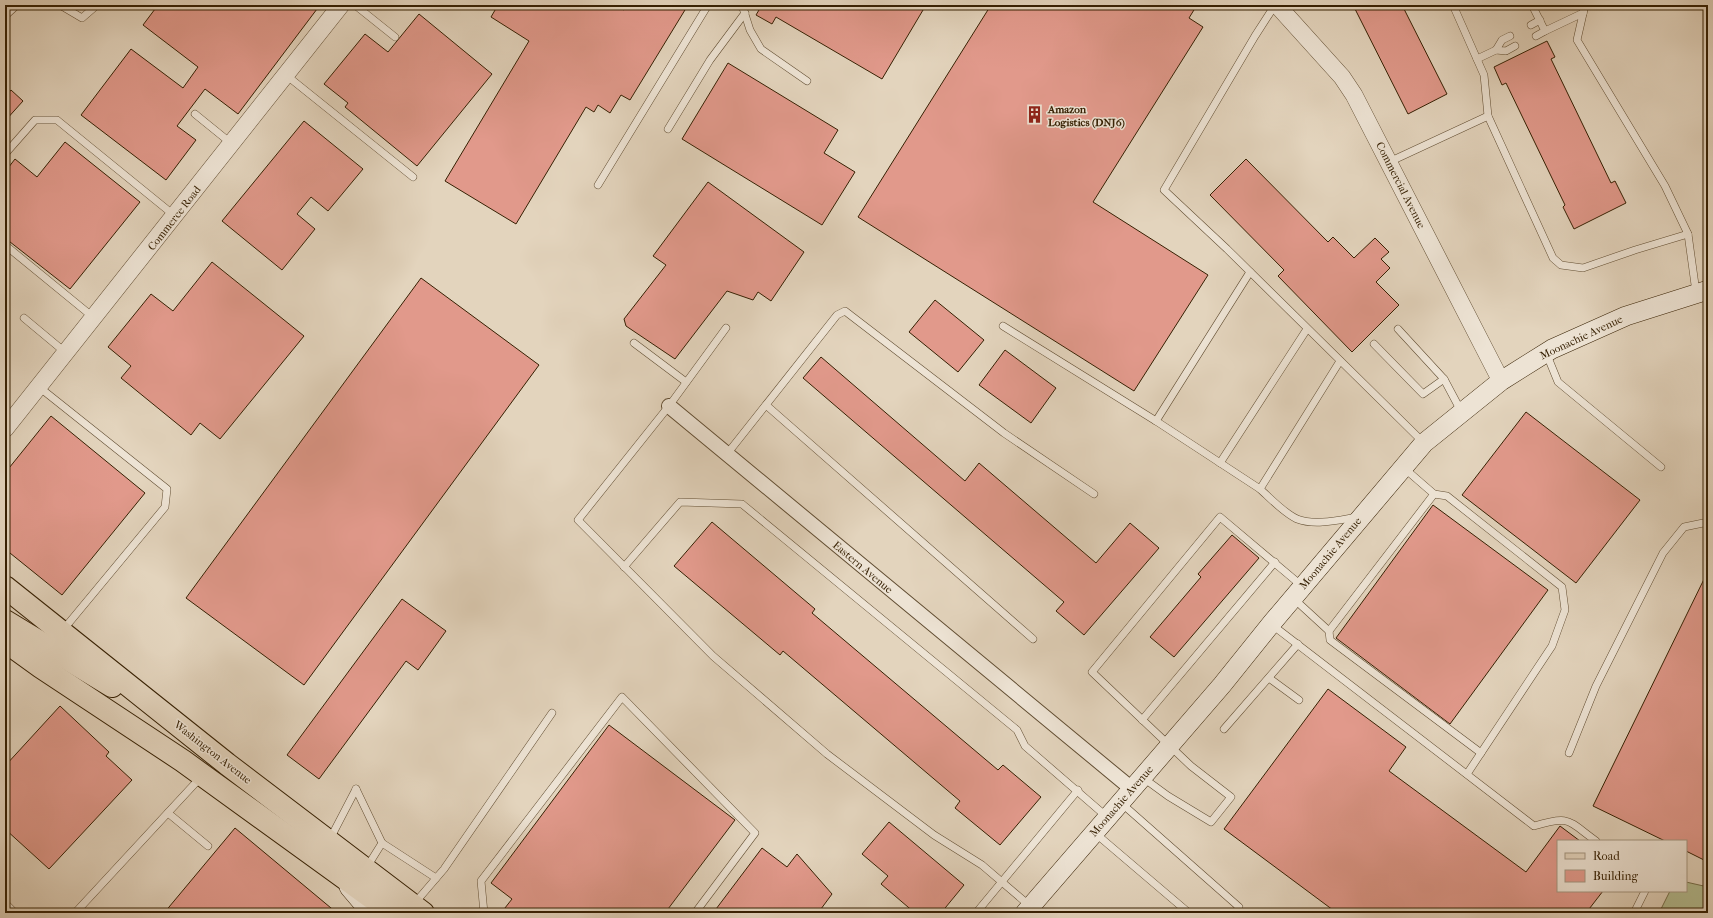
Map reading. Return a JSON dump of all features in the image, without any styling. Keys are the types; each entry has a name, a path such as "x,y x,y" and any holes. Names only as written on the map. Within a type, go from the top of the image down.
{"main road":[{"name":"Moonachie Avenue","path":"1028,910 1222,685 1297,592 1424,443 1461,411 1546,352 1578,336 1626,316 1702,292"},
{"name":"Washington Avenue","path":"5,587 166,715 418,909"},
{"path":"5,621 92,675 166,715"},
{"path":"5,641 41,667 203,776 393,913"},
{"path":"5,659 41,667"},
{"path":"337,872 371,913"}],"street":[{"name":"Commerce Road","path":"5,429 342,5"},
{"name":"Commercial Avenue","path":"1276,5 1342,77 1354,95 1501,382"},
{"name":"Eastern Avenue","path":"669,406 1131,789"}],"lane":[{"path":"5,16 17,5"},
{"path":"60,5 82,18 97,5"},
{"path":"355,5 395,37"},
{"path":"598,184 708,5"},
{"path":"742,5 750,30 761,49 807,81"},
{"path":"1276,5 1255,36 1164,190 1250,272 1424,443"},
{"path":"1453,5 1484,75 1488,116 1553,258 1561,265 1583,268 1688,234"},
{"path":"1532,5 1545,31"},
{"path":"1536,36 1584,9"},
{"path":"1584,9 1577,40 1665,186 1688,234 1702,292"},
{"path":"668,130 710,60 745,13"},
{"path":"1531,25 1540,20"},
{"path":"1496,50 1502,40 1510,36"},
{"path":"1477,59 1496,50 1506,51 1516,46"},
{"path":"286,75 413,177"},
{"path":"195,114 232,144"},
{"path":"1389,162 1488,116"},
{"path":"5,154 35,120 57,120 175,216"},
{"path":"5,245 94,318"},
{"path":"1156,421 1250,272"},
{"path":"727,454 837,314 845,311 1004,432 1094,494"},
{"path":"24,318 66,353"},
{"path":"1003,326 1156,421 1260,490 1296,518 1304,521 1336,520 1361,516"},
{"path":"726,328 669,406 578,520 719,661 827,754 934,835 982,865 1028,910"},
{"path":"1220,463 1307,329"},
{"path":"1398,329 1444,379 1461,411"},
{"path":"634,343 686,382"},
{"path":"1374,344 1423,394 1444,379"},
{"path":"1546,352 1558,382 1660,467"},
{"path":"1260,490 1340,361"},
{"path":"39,387 167,489 165,508 61,632"},
{"path":"766,405 1033,639"},
{"path":"1403,467 1434,494 1447,496 1562,587 1565,610 1552,646 1467,774"},
{"path":"1329,631 1434,494"},
{"path":"624,567 680,502 742,504 1017,730 1026,746 1108,817"},
{"path":"1131,789 1168,796 1211,822 1231,797 1169,746 1092,672 1220,517 1275,562 1329,631 1330,640 1481,753"},
{"path":"1569,753 1596,686 1663,553 1684,527 1708,522"},
{"path":"1142,720 1275,562"},
{"path":"1271,624 1534,826 1555,820 1567,820 1595,840"},
{"path":"1224,729 1298,644"},
{"path":"1269,678 1299,700"},
{"path":"484,913 482,881 622,697 755,833 694,913"},
{"path":"418,909 436,878 552,713"},
{"path":"75,913 203,776"},
{"path":"329,841 356,789 382,843 436,878"},
{"path":"1131,789 1239,907 1235,913"},
{"path":"976,913 1078,790"},
{"path":"168,813 208,846"},
{"path":"1094,832 1189,913"},
{"path":"365,869 382,843"},
{"path":"1634,913 1644,892"},
{"path":"5,903 14,912 13,913"}],"green space":[{"path":"1687,882 1708,887 1708,913 1659,913 1670,892 1687,892"}],"building":[{"path":"158,5 320,5 238,114 205,89 177,126 196,140 166,180 81,115 131,49 183,88 198,67 143,25"},
{"path":"498,5 616,5 624,10 626,5 688,5 630,100 621,95 610,113 598,105 594,112 586,107 516,224 445,181 529,41 491,17"},
{"path":"762,5 926,5 882,79 776,17 772,24 756,15"},
{"name":"Amazon Logistics (DNJ6)","path":"991,5 1197,5 1189,18 1203,27 1093,202 1208,275 1134,391 858,217"},
{"path":"1353,5 1402,5 1447,94 1408,114"},
{"path":"419,14 492,74 417,166 345,107 348,103 324,84 365,34 388,52"},
{"path":"1547,41 1555,57 1551,59 1611,183 1615,181 1626,203 1574,229 1563,207 1565,205 1506,83 1502,85 1494,67"},
{"path":"728,63 838,130 824,153 855,172 822,225 682,139"},
{"path":"11,90 23,101 5,121 5,97"},
{"path":"304,121 363,169 328,211 311,197 297,214 315,229 282,270 222,221"},
{"path":"65,142 140,202 70,289 5,238 5,172 15,159 37,177"},
{"path":"1246,159 1328,242 1333,237 1354,258 1375,238 1389,252 1381,259 1390,268 1376,282 1399,305 1352,352 1278,276 1284,270 1210,195"},
{"path":"708,182 804,252 771,301 758,292 753,300 727,291 675,359 626,326 624,319 666,265 653,256"},
{"path":"212,262 304,336 220,439 200,423 191,435 121,378 131,366 108,347 151,294 173,311"},
{"path":"421,278 539,365 304,685 186,598"},
{"path":"935,300 984,340 958,372 909,332"},
{"path":"1005,350 1056,388 1031,423 979,385"},
{"path":"821,357 965,481 979,463 1096,563 1130,523 1159,548 1084,635 1056,611 1064,602 803,378"},
{"path":"1526,412 1640,500 1576,583 1462,495"},
{"path":"51,416 145,493 62,595 5,549 5,473"},
{"path":"1433,505 1548,590 1450,724 1336,638"},
{"path":"712,522 815,609 812,613 998,770 1003,765 1041,797 1000,845 955,808 960,801 783,651 780,655 674,566"},
{"path":"1232,535 1259,558 1174,657 1150,637 1201,577 1198,574"},
{"path":"1708,571 1708,862 1687,852 1687,840 1663,840 1593,806"},
{"path":"402,599 446,631 418,670 406,661 319,779 287,755"},
{"path":"1328,689 1406,747 1389,771 1526,872 1560,826 1579,840 1557,840 1557,892 1602,892 1586,913 1337,913 1224,829"},
{"path":"60,706 109,752 106,756 132,780 49,869 5,829 5,766"},
{"path":"609,725 735,820 665,913 501,913 512,899 491,883"},
{"path":"889,822 964,885 941,913 915,913 881,884 888,876 862,854"},
{"path":"235,828 337,913 164,913"},
{"path":"762,848 787,867 797,854 832,894 818,913 713,913"}],"place":[{"name":"Amazon Logistics (DNJ6)","path":"1035,115"}]}
